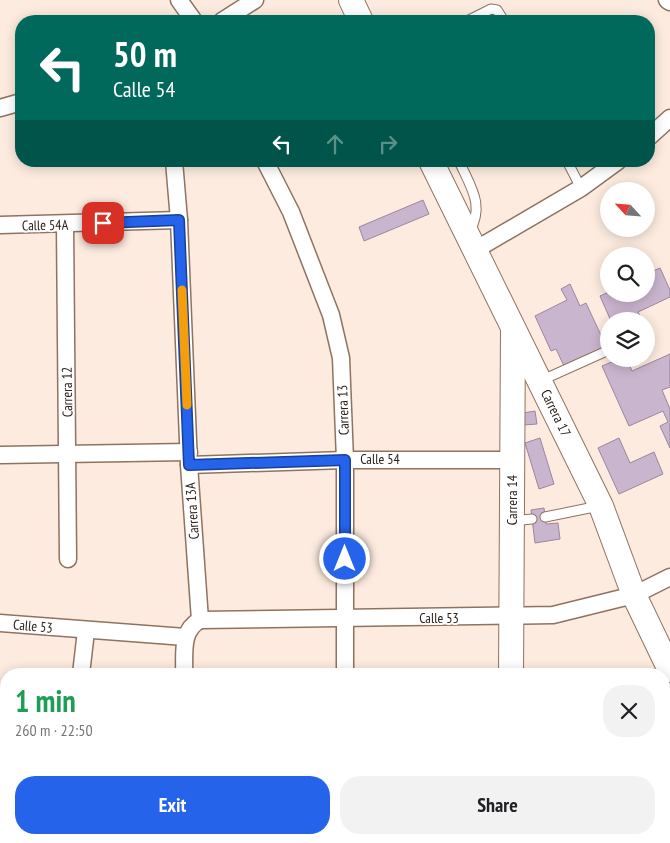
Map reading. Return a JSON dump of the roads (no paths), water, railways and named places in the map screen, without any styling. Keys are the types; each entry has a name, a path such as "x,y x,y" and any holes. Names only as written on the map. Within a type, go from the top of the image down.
{"main road":[{"path":"351,0 359,15"},
{"name":"Carrera 17","path":"434,167 601,506 634,595 669,668"},
{"name":"Carrera 14","path":"511,668 512,617 522,520 512,460 512,326"}],"street":[{"path":"179,0 190,15"},
{"path":"231,15 255,0"},
{"path":"0,108 15,104"},
{"path":"655,132 670,118"},
{"name":"Carrera 13A","path":"175,167 179,220 189,458 200,620"},
{"name":"Carrera 13","path":"268,167 291,212 331,315 342,358 345,460 345,668"},
{"path":"471,243 581,188 610,167"},
{"name":"Calle 54A","path":"0,226 179,220"},
{"name":"Carrera 12","path":"65,224 68,559"},
{"name":"Calle 54","path":"0,455 345,460 512,460"},
{"name":"Calle 53","path":"200,620 553,615 634,595 670,577"},
{"path":"184,668 185,637 188,630 200,620"},
{"name":"Calle 53","path":"0,623 185,637"},
{"path":"82,668 86,631"}],"lane":[{"path":"479,15 491,9 497,10 500,15"},
{"path":"462,167 478,203 471,243"},
{"path":"570,167 581,188"},
{"path":"540,381 600,354"},
{"path":"545,517 601,506"}]}
